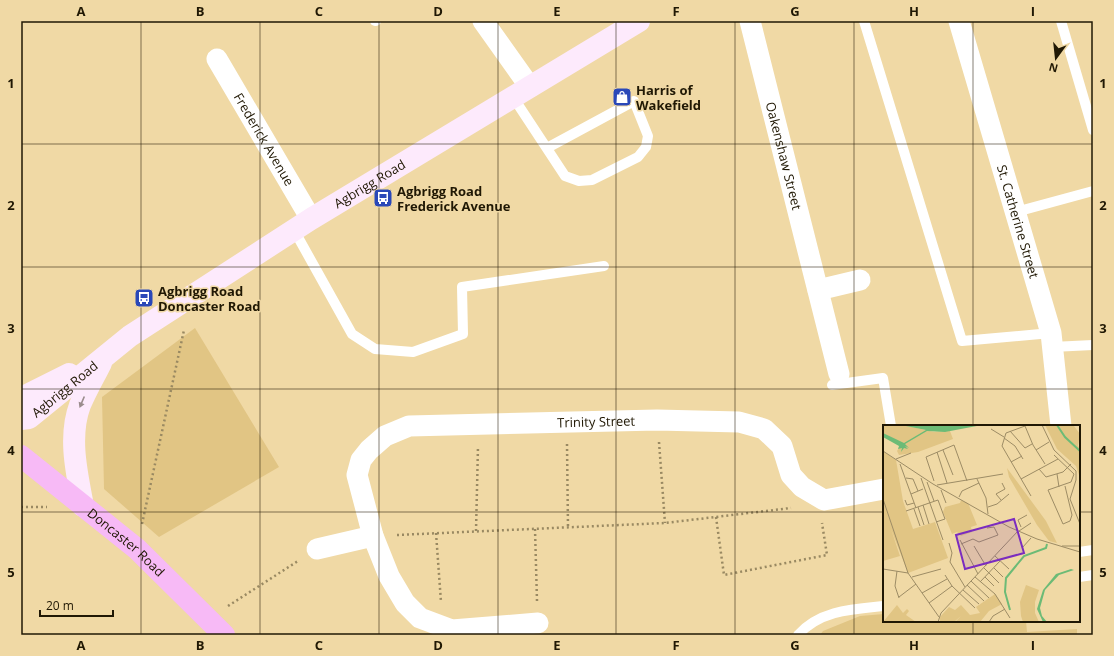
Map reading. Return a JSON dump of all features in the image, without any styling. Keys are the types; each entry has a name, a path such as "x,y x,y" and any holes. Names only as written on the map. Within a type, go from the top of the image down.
{"highway":[{"name":"Doncaster Road","path":"21,456 137,548 224,635"}],"main road":[{"name":"Agbrigg Road","path":"21,420 29,418 45,406 130,336 191,298 302,224 640,21"},
{"name":"Agbrigg Road","path":"24,395 106,355"},
{"path":"83,506 74,460 75,430 80,406 106,355"}],"street":[{"path":"483,21 522,92"},
{"name":"Oakenshaw Street","path":"750,21 818,290 836,380"},
{"name":"St. Catherine Street","path":"959,21 1016,212 1052,340 1061,425"},
{"name":"Frederick Avenue","path":"217,59 302,224"},
{"path":"818,290 860,280"},
{"name":"Trinity Street","path":"537,613 449,630 420,618 405,603 390,576 372,536 357,475 361,460 369,450 385,436 409,426 657,420 739,422 764,430 782,446 791,475 802,487 822,502"},
{"path":"822,502 883,489"},
{"path":"317,549 372,536"}],"lane":[{"path":"864,21 962,341 1052,340 1093,344"},
{"path":"1061,21 1093,130"},
{"path":"522,92 546,148 566,176 579,181 592,180 638,157 646,147 648,136 634,101 546,148"},
{"path":"1016,212 1093,191"},
{"path":"302,224 352,334 375,349 413,352 463,334 462,287 604,266"},
{"path":"836,380 883,378 891,425"},
{"path":"1080,552 1093,550"},
{"path":"1080,577 1093,575"},
{"path":"798,635 805,628 835,612 883,606"}],"path":[{"path":"137,548 191,298"},
{"path":"657,420 665,523"},
{"path":"566,423 568,528"},
{"path":"476,531 478,424"},
{"path":"372,536 665,523 822,502 827,555 724,575 716,517"},
{"path":"536,529 537,613"},
{"path":"436,533 449,630"},
{"path":"208,619 317,549"}],"shaded area":[{"path":"195,328 279,467 159,537 104,489 102,397"},
{"path":"883,614 883,622 1026,622 1027,632 1077,629 1077,635 820,635 823,631 860,616"}],"place":[{"name":"Harris of Wakefield","path":"622,97"},
{"name":"Agbrigg Road Frederick Avenue","path":"383,198"},
{"name":"Agbrigg Road Doncaster Road","path":"144,298"}]}
